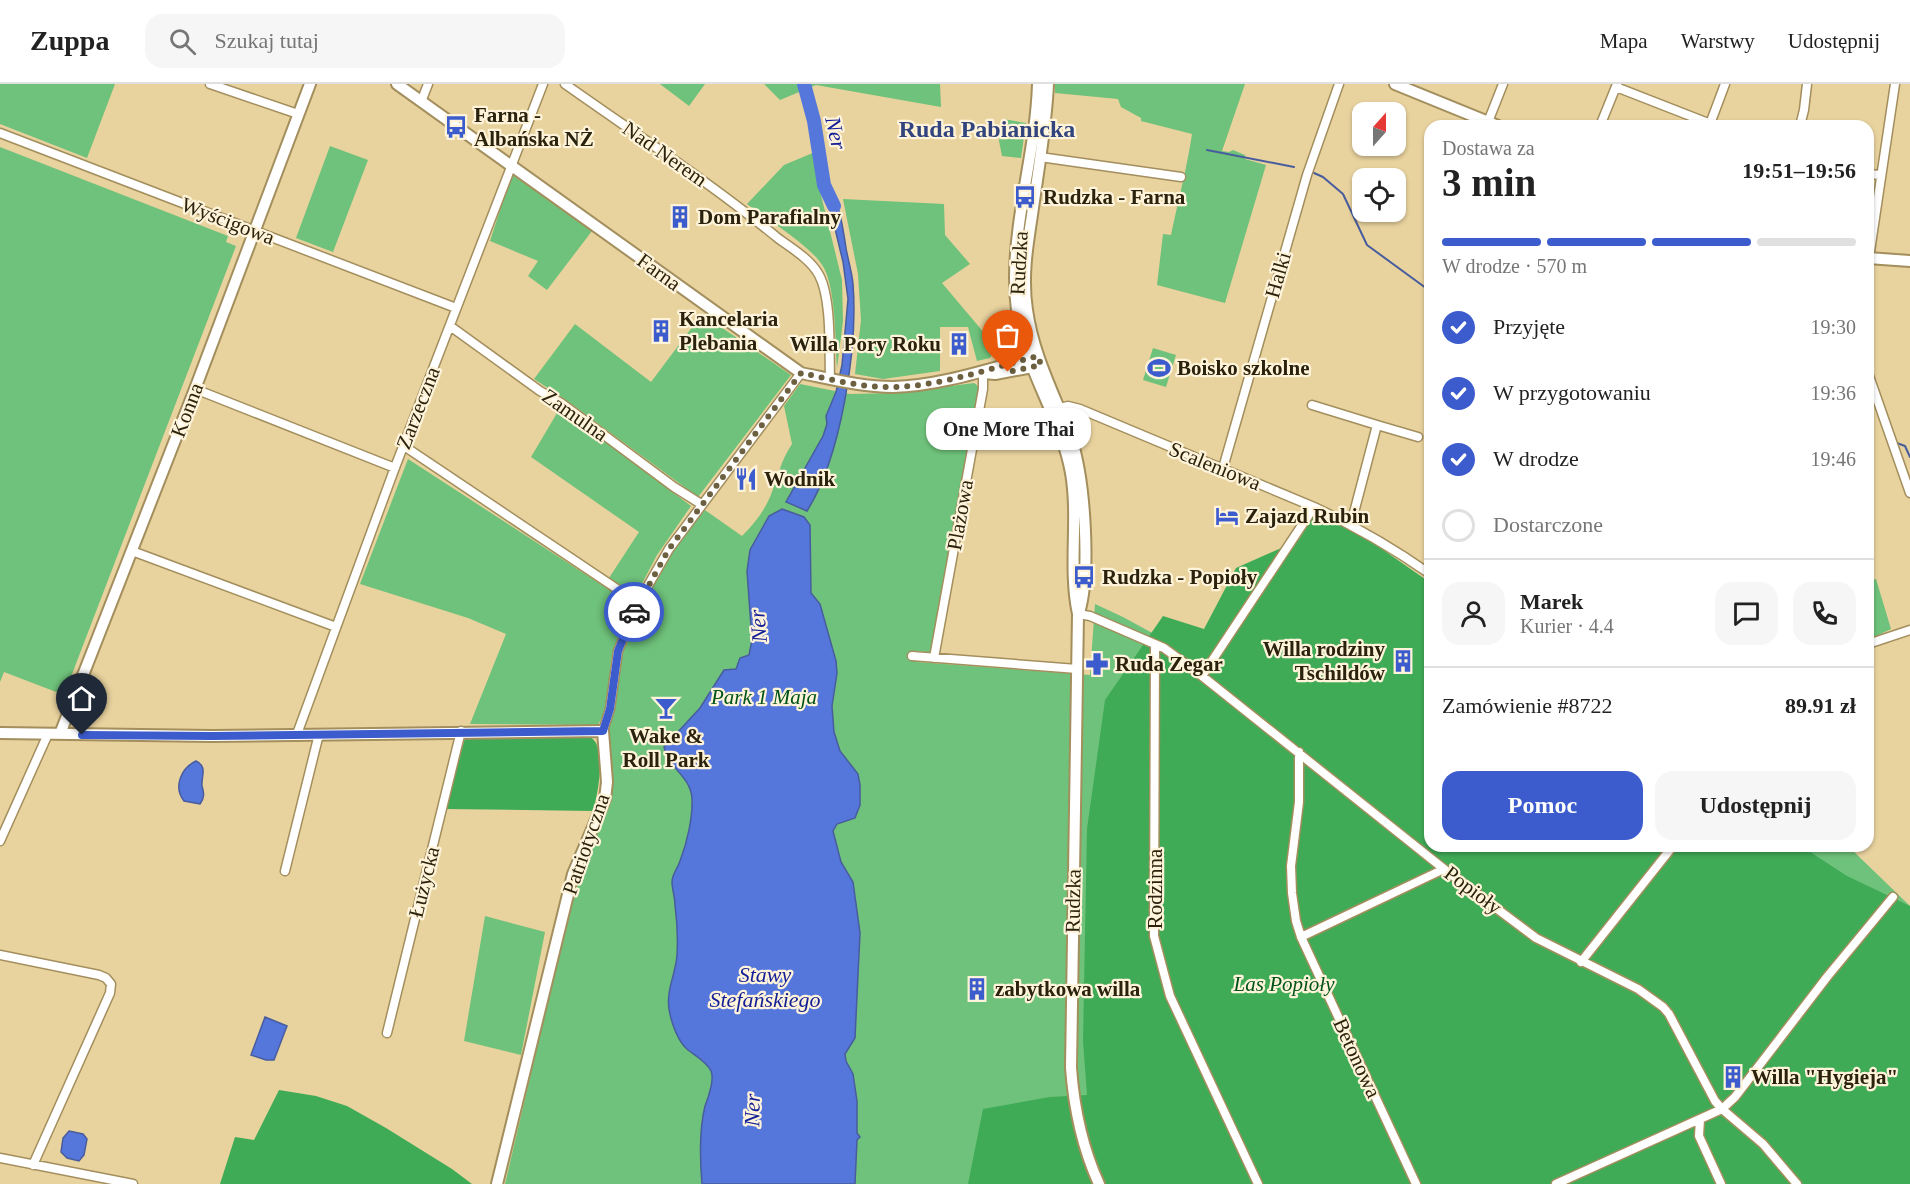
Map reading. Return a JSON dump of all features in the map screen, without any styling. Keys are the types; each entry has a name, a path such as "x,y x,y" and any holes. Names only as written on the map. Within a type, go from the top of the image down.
{"street":[{"path":"210,84 298,114"},
{"name":"Konna","path":"60,734 310,84"},
{"name":"Farna","path":"397,84 801,373 877,387 903,386 983,373 995,374 1035,362"},
{"path":"421,102 428,84"},
{"name":"Zarzeczna","path":"297,734 395,468 543,84"},
{"name":"Nad Nerem","path":"565,84 743,210 813,266 822,281 826,301 832,379"},
{"name":"Rudzka","path":"1038,84 1015,278 1019,324 1059,431 1071,473 1074,505 1074,596 1078,614 1071,1062 1078,1122 1086,1152 1099,1184"},
{"name":"Rudzka","path":"1048,84 1024,279 1035,362 1059,408 1076,456 1082,487 1084,597 1078,614"},
{"name":"Halki","path":"1223,468 1307,175 1339,84"},
{"path":"1395,84 1483,120"},
{"path":"1494,120 1503,84"},
{"path":"1714,120 1725,84"},
{"path":"1802,120 1807,84"},
{"path":"1874,216 1894,84"},
{"path":"1603,120 1617,86 1701,120"},
{"name":"Wyścigowa","path":"0,133 456,309"},
{"path":"1040,157 1181,177"},
{"path":"1874,174 1880,175"},
{"path":"1874,258 1910,261"},
{"name":"Zamulna","path":"450,326 561,404 674,488 701,504"},
{"name":"Patriotyczna","path":"497,1184 573,874 605,799 607,782 603,731 610,709 618,651 638,603 669,549 801,373"},
{"name":"Plażowa","path":"934,658 983,389 983,373"},
{"path":"195,388 395,468"},
{"path":"1874,390 1910,494"},
{"path":"1312,405 1418,437"},
{"name":"Scaleniowa","path":"1059,408 1068,406 1077,408 1314,507 1351,524 1424,570"},
{"path":"1351,524 1377,425"},
{"path":"404,446 638,603"},
{"path":"1202,676 1314,507"},
{"path":"132,551 336,627"},
{"name":"Popioły","path":"1078,614 1090,616 1155,644 1202,676 1536,938 1638,989 1663,1007 1669,1014 1710,1092 1722,1109 1763,1144 1797,1184"},
{"path":"1874,642 1910,630"},
{"name":"Rodzinna","path":"1155,644 1154,936 1170,996 1258,1184"},
{"path":"912,656 1077,669"},
{"path":"0,734 212,736 461,731 603,731"},
{"name":"Łużycka","path":"387,1033 461,731"},
{"path":"0,841 48,734"},
{"path":"285,871 319,734"},
{"name":"Betonowa","path":"1299,752 1299,802 1291,866 1296,921 1301,937 1416,1184"},
{"path":"1581,962 1668,852"},
{"path":"1301,937 1444,868"},
{"path":"1556,1184 1566,1182 1722,1109 1735,1096 1827,976 1893,897"},
{"path":"0,955 99,975 111,984 110,993 33,1165"},
{"path":"1700,1119 1699,1136 1721,1184"},
{"path":"0,1158 133,1184"}],"green space":[{"path":"0,84 115,84 87,158 0,124"},
{"path":"660,84 705,84 689,106"},
{"path":"764,84 940,84 941,107 816,85 780,100"},
{"path":"1055,84 1245,84 1222,151 1233,150 1245,155 1245,159 1266,165 1225,303 1157,285 1163,234 1171,235 1192,134 1141,121 1141,118 1121,107 1118,99 1055,93"},
{"path":"1003,119 1026,123 1021,158 1002,156 999,141"},
{"path":"330,146 368,160 333,252 296,238"},
{"path":"0,147 228,236 226,242 236,246 64,695 4,672 0,682"},
{"path":"815,152 819,187 842,280 843,321 837,368 833,303 824,268 800,242 747,204 784,165"},
{"path":"511,176 592,231 547,290 528,276 538,261 490,241"},
{"path":"843,199 944,204 945,235 970,264 942,283 996,347 990,358 977,361 968,327 940,327 940,371 883,379 855,374 861,320 858,274"},
{"path":"702,314 791,375 698,497 534,379 575,324 651,382"},
{"path":"1003,317 1014,319 1019,342 1015,355 1000,337"},
{"name":"Boisko szkolne","path":"1153,348 1176,355 1166,387 1143,380"},
{"name":"Park 1 Maja","path":"974,383 978,386 931,653 918,651 917,662 1090,675 1095,604 1167,641 1211,673 1315,513 1356,531 1424,579 1424,852 1854,852 1910,906 1910,1184 505,1184 580,864 606,809 607,726 616,697 619,656 643,597 702,508 742,536 758,518 770,497 782,463 792,444 784,406 800,384 850,394 896,393"},
{"path":"560,408 691,506 657,555 636,595 609,578 639,532 531,457"},
{"path":"408,459 631,604 611,660 607,708 598,725 470,724 506,634 468,618 360,584"},
{"name":"Las Popioły","path":"1315,513 1356,531 1424,579 1424,852 1810,852 1847,876 1910,906 1910,1184 968,1184 983,1109 1050,1097 1087,1095 1083,1041 1087,829 1105,700 1163,616 1204,629 1236,568 1299,540"},
{"path":"1876,579 1891,629 1874,637 1874,580"},
{"path":"585,734 596,743 600,758 593,811 446,809 465,738"},
{"path":"485,916 545,932 521,1055 464,1041"},
{"path":"279,1090 316,1096 347,1106 452,1169 472,1184 220,1184 235,1137 254,1140"}],"water":[{"path":"832,190 841,219 852,280 853,339 845,401 838,432 819,488 807,511 786,502 823,436 827,424 826,416 836,392 842,365 848,299 843,262 826,191"},
{"name":"Stawy Stefańskiego","path":"782,509 804,517 810,525 811,593 820,604 836,661 837,673 832,706 834,732 840,751 858,774 860,785 860,805 855,818 837,824 833,831 841,862 853,882 860,933 855,1038 845,1054 853,1074 857,1101 857,1133 860,1137 857,1140 855,1184 702,1184 700,1155 702,1125 712,1075 707,1065 681,1042 671,1020 668,1002 677,949 677,923 672,879 687,838 692,813 692,798 687,783 669,760 664,747 700,708 724,670 736,669 740,658 749,655 752,640 747,571 750,550 769,516"},
{"path":"196,761 203,769 204,795 200,804 184,801 179,790 180,778 186,768"},
{"path":"265,1017 287,1026 274,1060 251,1055"},
{"path":"69,1131 83,1134 87,1139 84,1155 79,1161 67,1158 61,1152 63,1138"}],"waterway":[{"name":"Ner","path":"804,84 814,121 824,185 834,206"},
{"path":"1207,150 1294,167"},
{"path":"1314,173 1323,177 1343,194 1367,245 1424,287"},
{"path":"1894,442 1905,446 1910,457"}],"way so far":[{"path":"634,612 669,549 801,373 854,384 893,387 983,373 991,368 1038,356 1041,365 1008,372"}],"place":[{"name":"Farna - Albańska NŻ","path":"456,127"},
{"name":"Rudzka - Farna","path":"1025,197"},
{"name":"Dom Parafialny","path":"680,217"},
{"name":"Kancelaria Plebania","path":"661,331"},
{"name":"Willa Pory Roku","path":"959,344"},
{"name":"Boisko szkolne","path":"1159,368"},
{"name":"One More Thai","path":"1008,372"},
{"name":"Wodnik","path":"746,479"},
{"name":"Zajazd Rubin","path":"1227,516"},
{"name":"Rudzka - Popioły","path":"1084,577"},
{"name":"Willa rodziny Tschildów","path":"1403,661"},
{"name":"Ruda Zegar","path":"1097,664"},
{"name":"Wake & Roll Park","path":"666,708"},
{"name":"zabytkowa willa","path":"977,989"},
{"name":"Willa \"Hygieja\"","path":"1733,1077"}],"district":[{"name":"Ruda Pabianicka","path":"987,129"}],"route":[{"path":"82,735 212,736 603,731 610,709 618,651 634,612"}]}
